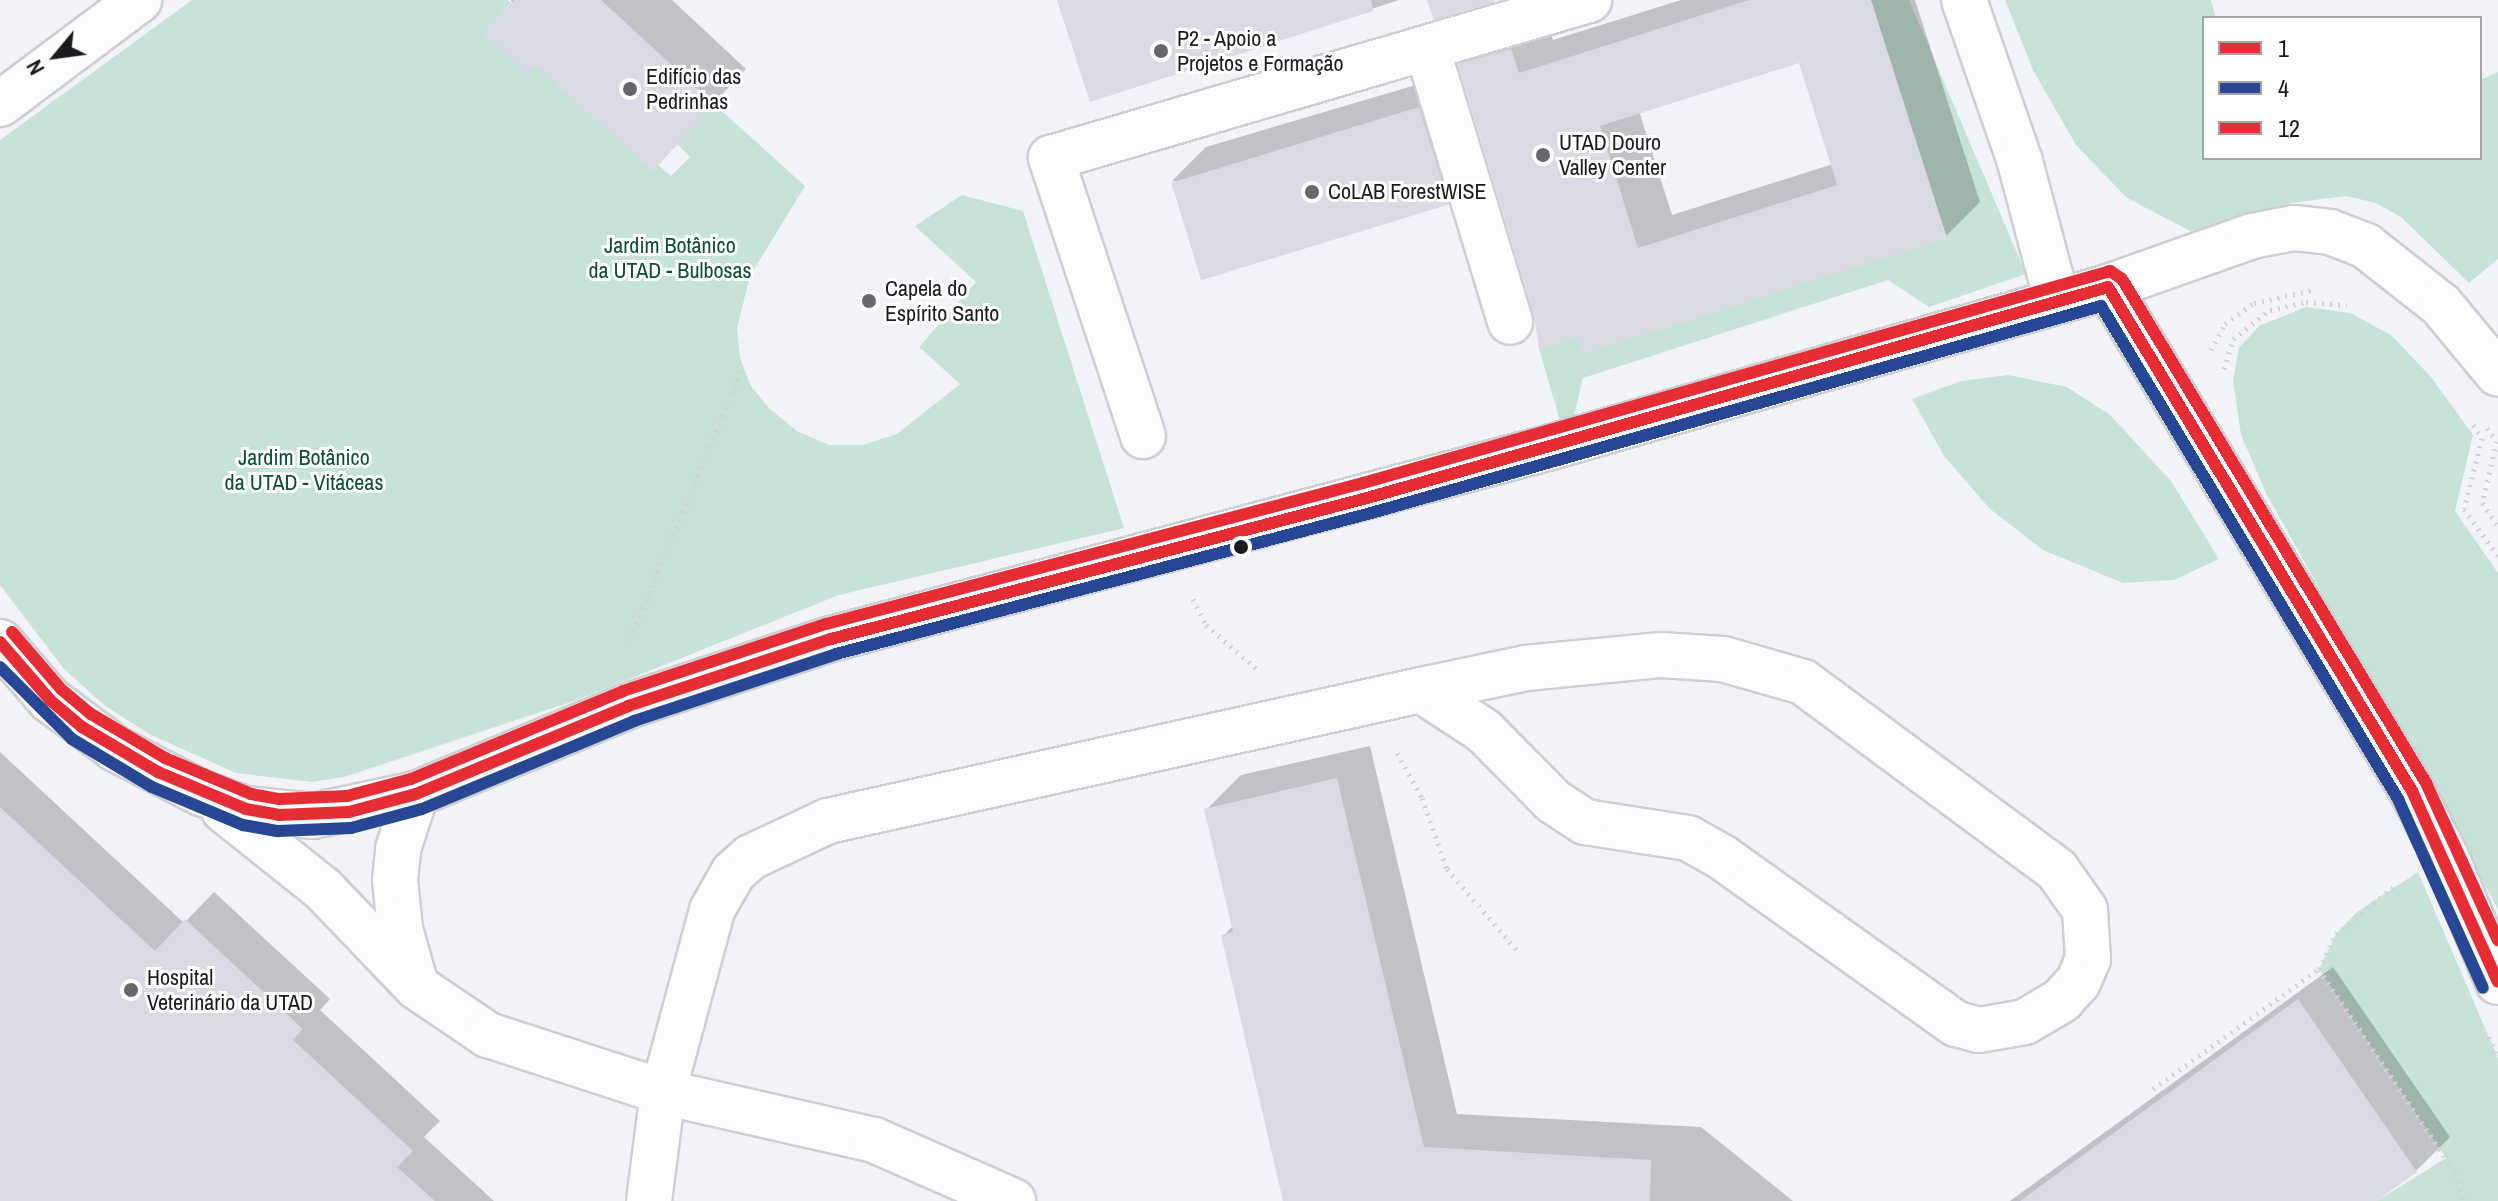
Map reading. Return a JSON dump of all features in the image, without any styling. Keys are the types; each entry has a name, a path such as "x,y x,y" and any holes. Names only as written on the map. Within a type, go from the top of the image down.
{"street":[{"path":"0,104 139,0"},
{"path":"1143,436 1051,158 1589,0"},
{"path":"1964,0 2020,162 2057,301"},
{"path":"1427,48 1510,322"},
{"path":"201,793 246,809 313,816 416,794 628,706 831,639 1367,498 2108,287 2252,236 2294,228 2330,232 2404,271 2441,305 2498,374"},
{"path":"2108,287 2392,756 2447,859 2498,982"},
{"path":"0,642 50,700 82,727 201,793 315,881 417,987 488,1035 663,1092 874,1140 1013,1201"},
{"path":"649,1201 663,1092 721,890 733,873 772,843 860,813 1421,690 1526,668 1661,655 1723,659 1803,682 2057,870 2085,910 2088,959 2078,982 2062,1000 2025,1022 1979,1030 1956,1024 1722,857 1673,835 1585,822 1553,801 1484,731 1421,690"},
{"path":"416,794 398,849 395,880 400,929 417,987"}],"path":[{"path":"2209,364 2215,337 2234,315 2285,292 2322,290"},
{"path":"2224,380 2233,339 2270,310 2306,302 2355,307"},
{"path":"627,647 743,366"},
{"path":"2464,414 2482,438 2464,509 2498,556"},
{"path":"2478,415 2497,441 2482,503 2498,526"},
{"path":"1190,593 1206,625 1259,671 1279,722"},
{"path":"1389,748 1422,798 1447,869 1520,954"},
{"path":"2153,1089 2319,969 2336,934 2357,912 2396,884 2447,859"},
{"path":"2319,969 2456,1174 2463,1201"}],"green space":[{"name":"Jardim Botânico da UTAD - Vitáceas","path":"192,0 508,0 511,3 484,34 527,73 536,64 653,171 658,165 671,176 690,157 677,144 714,104 805,186 750,276 737,328 740,358 751,386 770,409 797,431 829,445 863,445 897,434 960,384 919,347 976,282 915,226 962,195 1023,211 1124,528 839,595 574,701 344,777 312,782 236,773 149,734 104,705 64,669 0,585 0,140"},
{"path":"1871,0 1909,0 2026,274 1929,307 1888,280 1583,378 1573,420 1561,424 1539,349 1578,336 1584,353 1946,238"},
{"path":"2005,0 2211,0 2215,16 2202,16 2202,160 2482,160 2482,79 2498,72 2498,259 2469,283 2401,217 2376,203 2346,196 2291,203 2192,232 2127,198 2076,145 2033,70"},
{"path":"2306,307 2350,313 2391,335 2431,377 2473,435 2455,511 2498,573 2498,909 2266,493 2241,435 2233,380 2239,348 2259,326"},
{"path":"2008,375 2067,387 2110,415 2171,481 2219,559 2174,580 2123,583 2043,550 1990,509 1944,456 1912,399 1961,381"},
{"path":"2418,872 2498,1058 2498,1201 2377,1201 2446,1158 2319,969 2336,934 2357,912"}],"building":[{"name":"Edifício das Pedrinhas","path":"514,0 601,0 714,104 653,171 536,64 527,74 484,34"},
{"name":"P2 - Apoio a Projetos e Formação","path":"1057,0 1371,0 1373,11 1090,102"},
{"path":"1427,0 1494,0 1495,2 1434,20"},
{"name":"UTAD Douro Valley Center","path":"1749,0 1871,0 1947,238 1584,353 1578,336 1539,349 1534,315 1458,64 1511,49 1519,73","holes":["1799,63 1837,185 1638,248 1600,126"]},
{"name":"CoLAB ForestWISE","path":"1419,107 1449,205 1201,280 1171,183"},
{"path":"1337,778 1424,1147 1651,1160 1650,1201 1283,1201 1221,935 1233,932 1204,809"},
{"name":"Hospital Veterinário da UTAD","path":"0,807 155,951 185,919 303,1029 293,1040 413,1151 397,1167 435,1201 0,1201"},
{"path":"2298,999 2417,1172 2377,1201 2020,1201"}],"transit line":[{"name":"12","path":"12,632 61,689 91,714 165,758 251,794 280,799 347,796 411,779 623,691 826,624 1363,483 2110,271 2122,279 2426,783 2498,940"},
{"name":"1","path":"0,642 50,700 82,727 158,772 246,809 279,815 349,812 416,794 628,706 831,639 1367,498 2108,287 2412,791 2498,982"},
{"name":"4","path":"0,667 72,739 152,787 243,825 278,831 351,828 422,809 634,721 836,654 1371,513 2101,306 2398,799 2483,988"}],"place":[{"name":"P2 - Apoio a Projetos e Formação","path":"1161,51"},
{"name":"Edifício das Pedrinhas","path":"630,89"},
{"name":"UTAD Douro Valley Center","path":"1543,155"},
{"name":"CoLAB ForestWISE","path":"1312,192"},
{"name":"Capela do Espírito Santo","path":"869,301"},
{"name":"Hospital Veterinário da UTAD","path":"131,990"}],"park label":[{"name":"Jardim Botânico da UTAD - Bulbosas","path":"670,258"}]}
